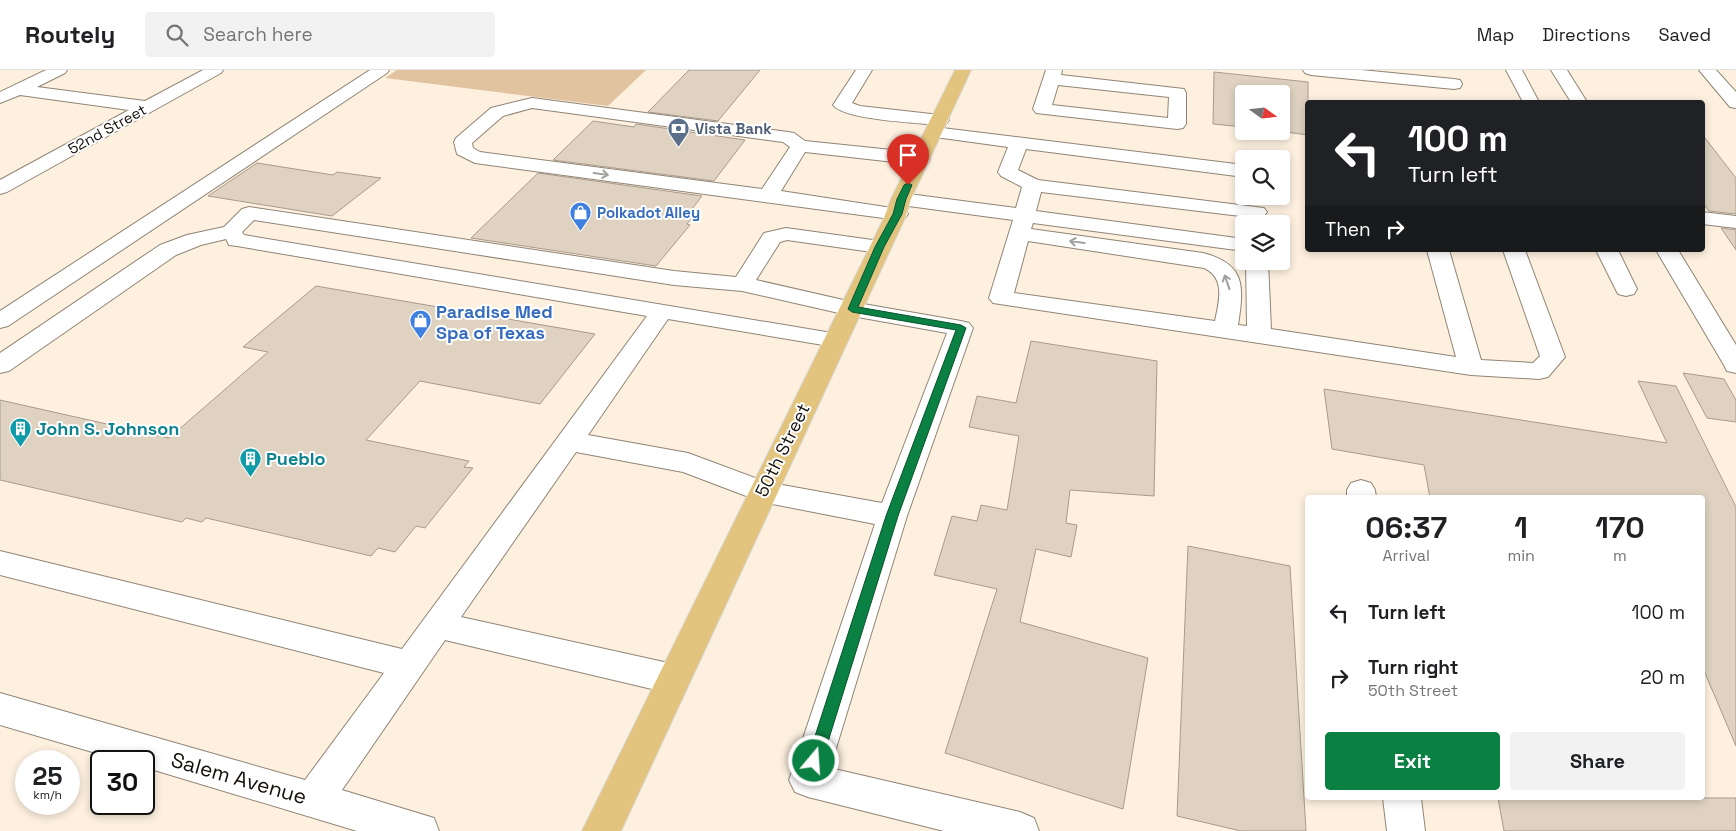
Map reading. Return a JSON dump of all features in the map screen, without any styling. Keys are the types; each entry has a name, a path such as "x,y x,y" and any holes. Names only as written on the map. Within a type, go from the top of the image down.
{"main road":[{"name":"50th Street","path":"601,831 835,340 852,309 879,247 963,70"}],"street":[{"path":"0,98 59,70"},
{"name":"52nd Street","path":"0,188 215,70"},
{"path":"0,321 381,70"},
{"path":"864,70 842,105 858,111 1019,142 1235,170"},
{"path":"1311,70 1452,77 1460,100"},
{"path":"1514,70 1530,100"},
{"path":"1559,70 1578,100"},
{"path":"1707,70 1736,103"},
{"path":"1053,75 1178,93 1176,124 1042,109 1053,75"},
{"path":"18,90 148,107"},
{"path":"921,159 800,146 788,137 532,103 497,112 463,142 464,150 475,157 752,195 900,206 1022,225 1203,260 1221,269 1229,282 1230,295 1225,330"},
{"path":"1019,142 1008,172 1033,184 1256,211"},
{"path":"768,195 800,146"},
{"path":"1033,184 1001,298 1259,334 1471,367 1540,371 1553,357 1515,252"},
{"path":"0,365 168,250 195,240 231,232 249,213 674,278 742,284 852,309 961,328 892,516 808,780 1020,831"},
{"path":"1705,218 1736,222"},
{"path":"1022,225 1235,243"},
{"path":"231,232 237,240 835,340"},
{"path":"742,284 772,238 786,234 879,247"},
{"path":"1439,252 1471,367"},
{"path":"1607,252 1626,289"},
{"path":"1668,252 1736,365"},
{"path":"1258,270 1259,334"},
{"path":"313,800 662,311"},
{"path":"569,441 688,463 762,492 892,516"},
{"path":"0,563 409,665"},
{"path":"438,625 673,679"},
{"name":"Salem Avenue","path":"0,708 420,831"},
{"path":"1402,800 1406,831"}],"shaded area":[{"path":"397,70 646,70 608,106 385,78"}],"building":[{"path":"689,70 760,70 718,121 648,112"},
{"path":"1214,72 1308,82 1308,100 1305,100 1305,135 1290,133 1290,85 1235,85 1235,126 1213,124"},
{"name":"Vista Bank","path":"593,121 634,127 636,124 745,140 714,181 553,160"},
{"path":"1705,138 1736,178 1736,214 1709,211 1705,206"},
{"path":"257,163 333,175 337,172 381,178 332,216 208,196"},
{"name":"Polkadot Alley","path":"538,173 702,196 692,209 698,210 687,224 690,225 656,266 471,238"},
{"path":"1721,228 1736,230 1736,250"},
{"path":"316,286 595,334 540,404 420,381 366,440 469,461 464,467 473,468 425,528 416,526 395,552 378,548 371,556 206,518 202,522 186,518 182,522 0,480 0,400 169,438 268,352 243,347"},
{"path":"1031,341 1157,361 1154,496 1070,490 1066,523 1077,525 1071,557 1036,549 1020,622 1148,658 1123,809 945,753 997,589 934,575 952,516 977,521 981,505 1007,510 1019,436 969,427 977,396 1016,403"},
{"path":"1683,373 1724,379 1736,400 1736,422 1707,418"},
{"path":"1638,381 1676,386 1736,507 1736,746 1705,673 1705,495 1429,495 1424,465 1332,449 1324,389 1667,443"},
{"path":"1188,546 1290,566 1306,831 1241,831 1177,816"},
{"path":"1705,798 1736,798 1736,831 1504,831 1498,800 1705,800"}],"place":[{"name":"Vista Bank","path":"679,147"},
{"name":"Polkadot Alley","path":"581,231"},
{"name":"Paradise Med Spa of Texas","path":"420,340"},
{"name":"John S. Johnson","path":"20,447"},
{"name":"Pueblo","path":"250,477"}],"route":[{"path":"814,761 892,516 961,328 852,309 879,247 898,214 901,199 908,185"}]}
